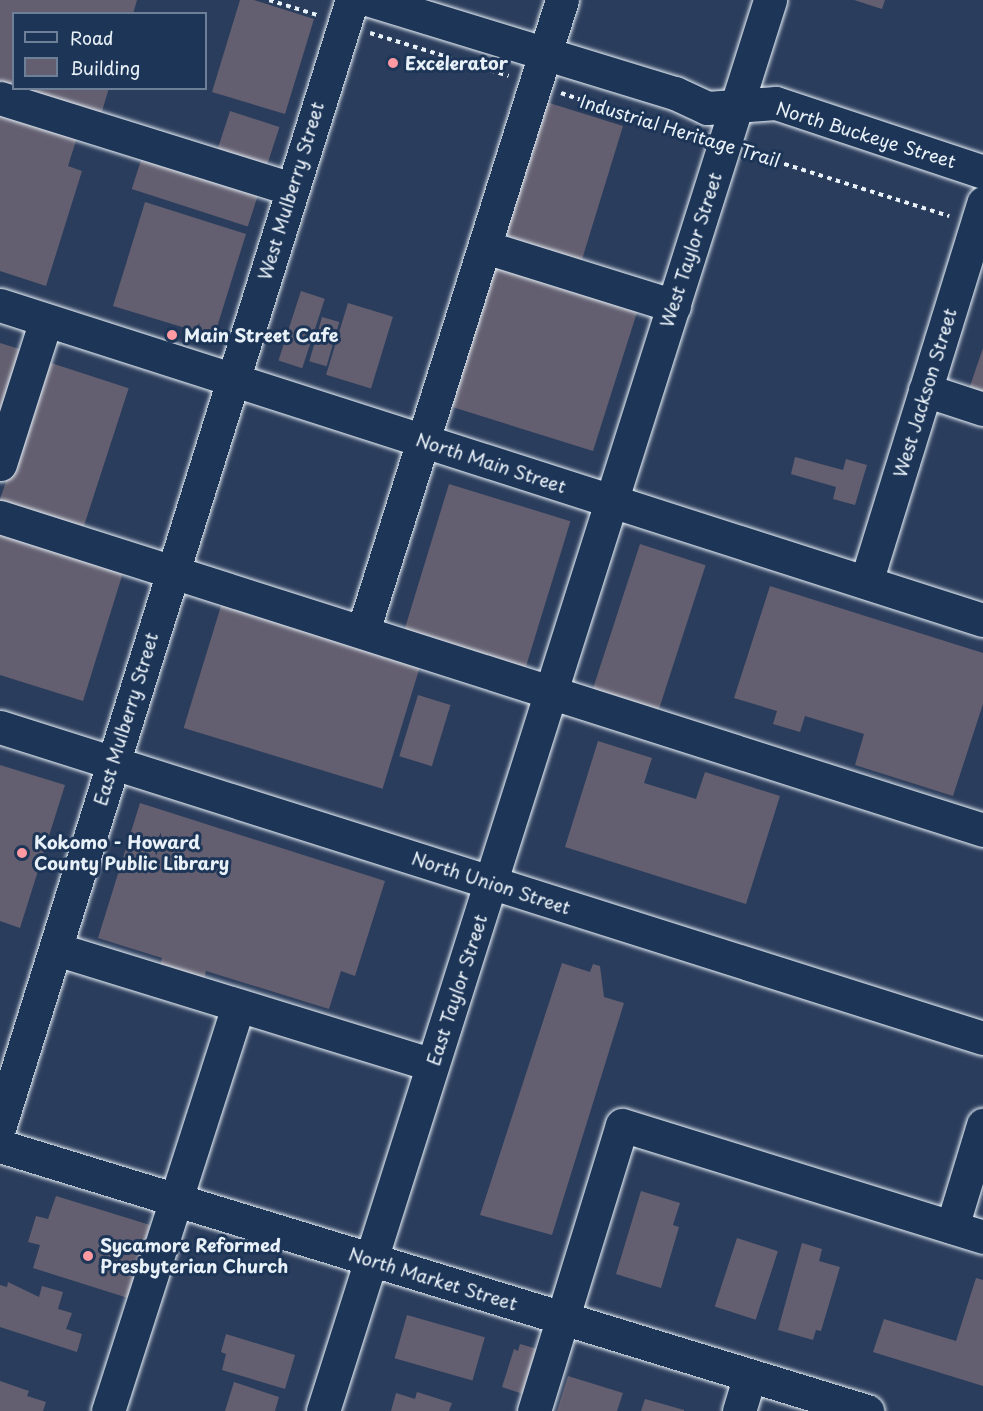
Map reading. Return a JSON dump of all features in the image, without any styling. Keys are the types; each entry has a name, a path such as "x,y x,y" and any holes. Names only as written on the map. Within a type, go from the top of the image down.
{"street":[{"name":"West Mulberry Street","path":"232,381 351,0"},
{"name":"North Buckeye Street","path":"370,0 675,93 707,108 736,108 776,103 983,172"},
{"path":"363,631 562,0"},
{"name":"West Taylor Street","path":"612,501 770,0"},
{"path":"0,98 292,189"},
{"name":"West Jackson Street","path":"866,582 981,216"},
{"path":"485,247 674,306"},
{"name":"North Main Street","path":"0,305 983,620"},
{"path":"0,464 46,320"},
{"name":"East Mulberry Street","path":"0,1125 232,381"},
{"path":"925,390 983,409"},
{"name":"East Taylor Street","path":"323,1411 612,501"},
{"path":"0,517 553,691 983,830"},
{"name":"North Union Street","path":"0,726 983,1038"},
{"path":"56,949 432,1065"},
{"path":"108,1411 238,1005"},
{"path":"534,1411 622,1125 983,1237"},
{"path":"952,1227 983,1125"},
{"name":"North Market Street","path":"0,1146 867,1411"},
{"path":"739,1411 750,1376"}],"path":[{"name":"Industrial Heritage Trail","path":"379,37 536,85 692,138 724,145 950,216 981,216"}],"building":[{"path":"0,0 137,0 134,12 12,12 12,90 0,86"},
{"path":"240,0 254,0 314,19 285,114 212,92"},
{"path":"854,0 885,0 882,9"},
{"path":"12,90 108,90 100,118"},
{"path":"543,101 623,126 580,266 515,246 504,227"},
{"path":"0,103 80,128 68,166 82,171 46,286 0,271"},
{"path":"230,111 279,127 265,171 216,155"},
{"path":"145,148 261,186 248,227 132,189"},
{"path":"145,202 246,234 217,327 205,334 113,306"},
{"path":"503,263 639,306 593,451 446,405 487,273"},
{"path":"301,291 325,299 302,368 278,360"},
{"path":"348,303 393,317 371,388 326,375"},
{"path":"322,317 339,322 327,366 309,361"},
{"path":"0,343 26,351 0,433"},
{"path":"983,348 983,397 968,392"},
{"path":"45,361 129,388 82,532 0,505"},
{"path":"795,457 843,470 846,459 867,465 855,505 833,499 836,487 791,474"},
{"path":"449,484 570,521 525,671 403,634"},
{"path":"0,525 126,563 83,701 0,675"},
{"path":"640,544 706,565 657,715 591,693"},
{"path":"770,586 983,653 983,704 953,796 855,765 864,734 805,716 800,732 773,724 777,711 734,698"},
{"path":"224,596 423,657 383,789 184,728"},
{"path":"418,695 451,705 432,766 399,756"},
{"path":"598,741 652,758 644,783 696,799 705,772 780,796 746,904 565,847"},
{"name":"Kokomo - Howard County Public Library","path":"0,765 65,785 20,928 0,921"},
{"path":"140,803 385,881 355,976 341,971 329,1009 206,971 204,980 160,966 162,958 98,938"},
{"path":"562,963 590,972 593,964 600,966 604,997 624,1003 552,1235 480,1215"},
{"path":"641,1191 680,1203 673,1225 679,1227 661,1288 616,1274"},
{"name":"Sycamore Reformed Presbyterian Church","path":"56,1196 150,1225 128,1298 33,1268 40,1245 28,1242 36,1216 48,1219"},
{"path":"737,1238 778,1251 756,1320 715,1306"},
{"path":"802,1243 822,1249 819,1261 840,1267 821,1331 816,1330 813,1340 778,1330"},
{"path":"976,1278 983,1280 983,1386 873,1352 884,1319 956,1341"},
{"path":"8,1282 39,1297 42,1286 63,1292 58,1309 72,1313 66,1329 82,1334 77,1352 0,1327 0,1285 7,1287"},
{"path":"407,1315 485,1337 472,1381 395,1358"},
{"path":"226,1334 295,1355 285,1389 222,1370 226,1354 221,1352"},
{"path":"520,1344 541,1350 532,1397 502,1387 514,1349 518,1351"},
{"path":"568,1376 623,1393 617,1411 557,1411"},
{"path":"0,1381 29,1391 27,1396 46,1402 43,1411 0,1411"},
{"path":"234,1382 279,1397 275,1411 225,1411"},
{"path":"417,1392 452,1403 449,1411 391,1411 396,1393 415,1399"},
{"path":"645,1399 684,1410 684,1411 641,1411"}],"place":[{"name":"Excelerator","path":"393,63"},
{"name":"Main Street Cafe","path":"172,335"},
{"name":"Kokomo - Howard County Public Library","path":"22,853"},
{"name":"Sycamore Reformed Presbyterian Church","path":"88,1256"}]}
